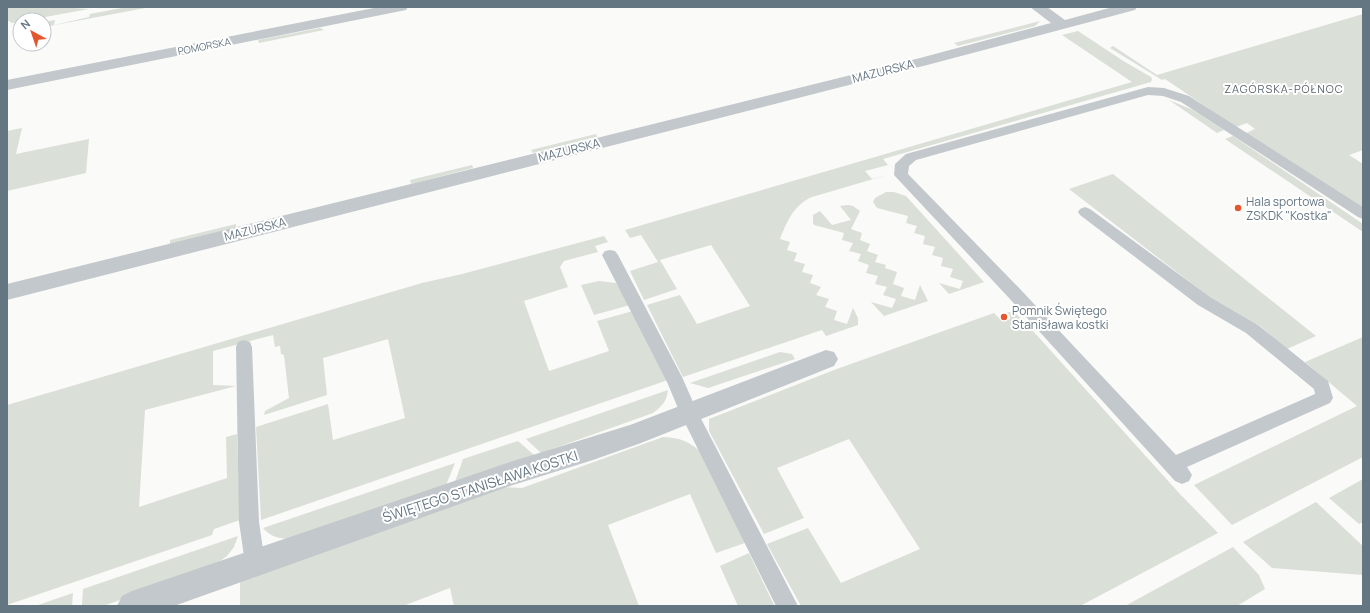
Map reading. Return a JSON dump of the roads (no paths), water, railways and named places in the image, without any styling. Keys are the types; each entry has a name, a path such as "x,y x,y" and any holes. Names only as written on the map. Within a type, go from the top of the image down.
{"street":[{"name":"POMORSKA","path":"7,85 401,7"},
{"path":"1036,7 1062,24"},
{"name":"MAZURSKA","path":"7,292 925,61 1130,7"},
{"name":"ŚWIĘTEGO STANISŁAWA KOSTKI","path":"132,606 513,473 546,464 651,428 826,360"}],"lane":[{"path":"1085,212 1204,301 1252,329 1322,386 1324,398 1177,470 1015,294 901,175 902,164 911,157 1049,117 1148,91 1164,92 1185,99 1363,214"},
{"path":"610,255 676,382 689,413 787,606"},
{"path":"244,347 248,522 255,563"}],"place":[{"name":"Hala sportowa ZSKDK \"Kostka\"","path":"1238,208"},
{"name":"Pomnik Świętego Stanisława kostki","path":"1004,317"}],"district":[{"name":"ZAGÓRSKA-PÓŁNOC","path":"1284,88"}]}
